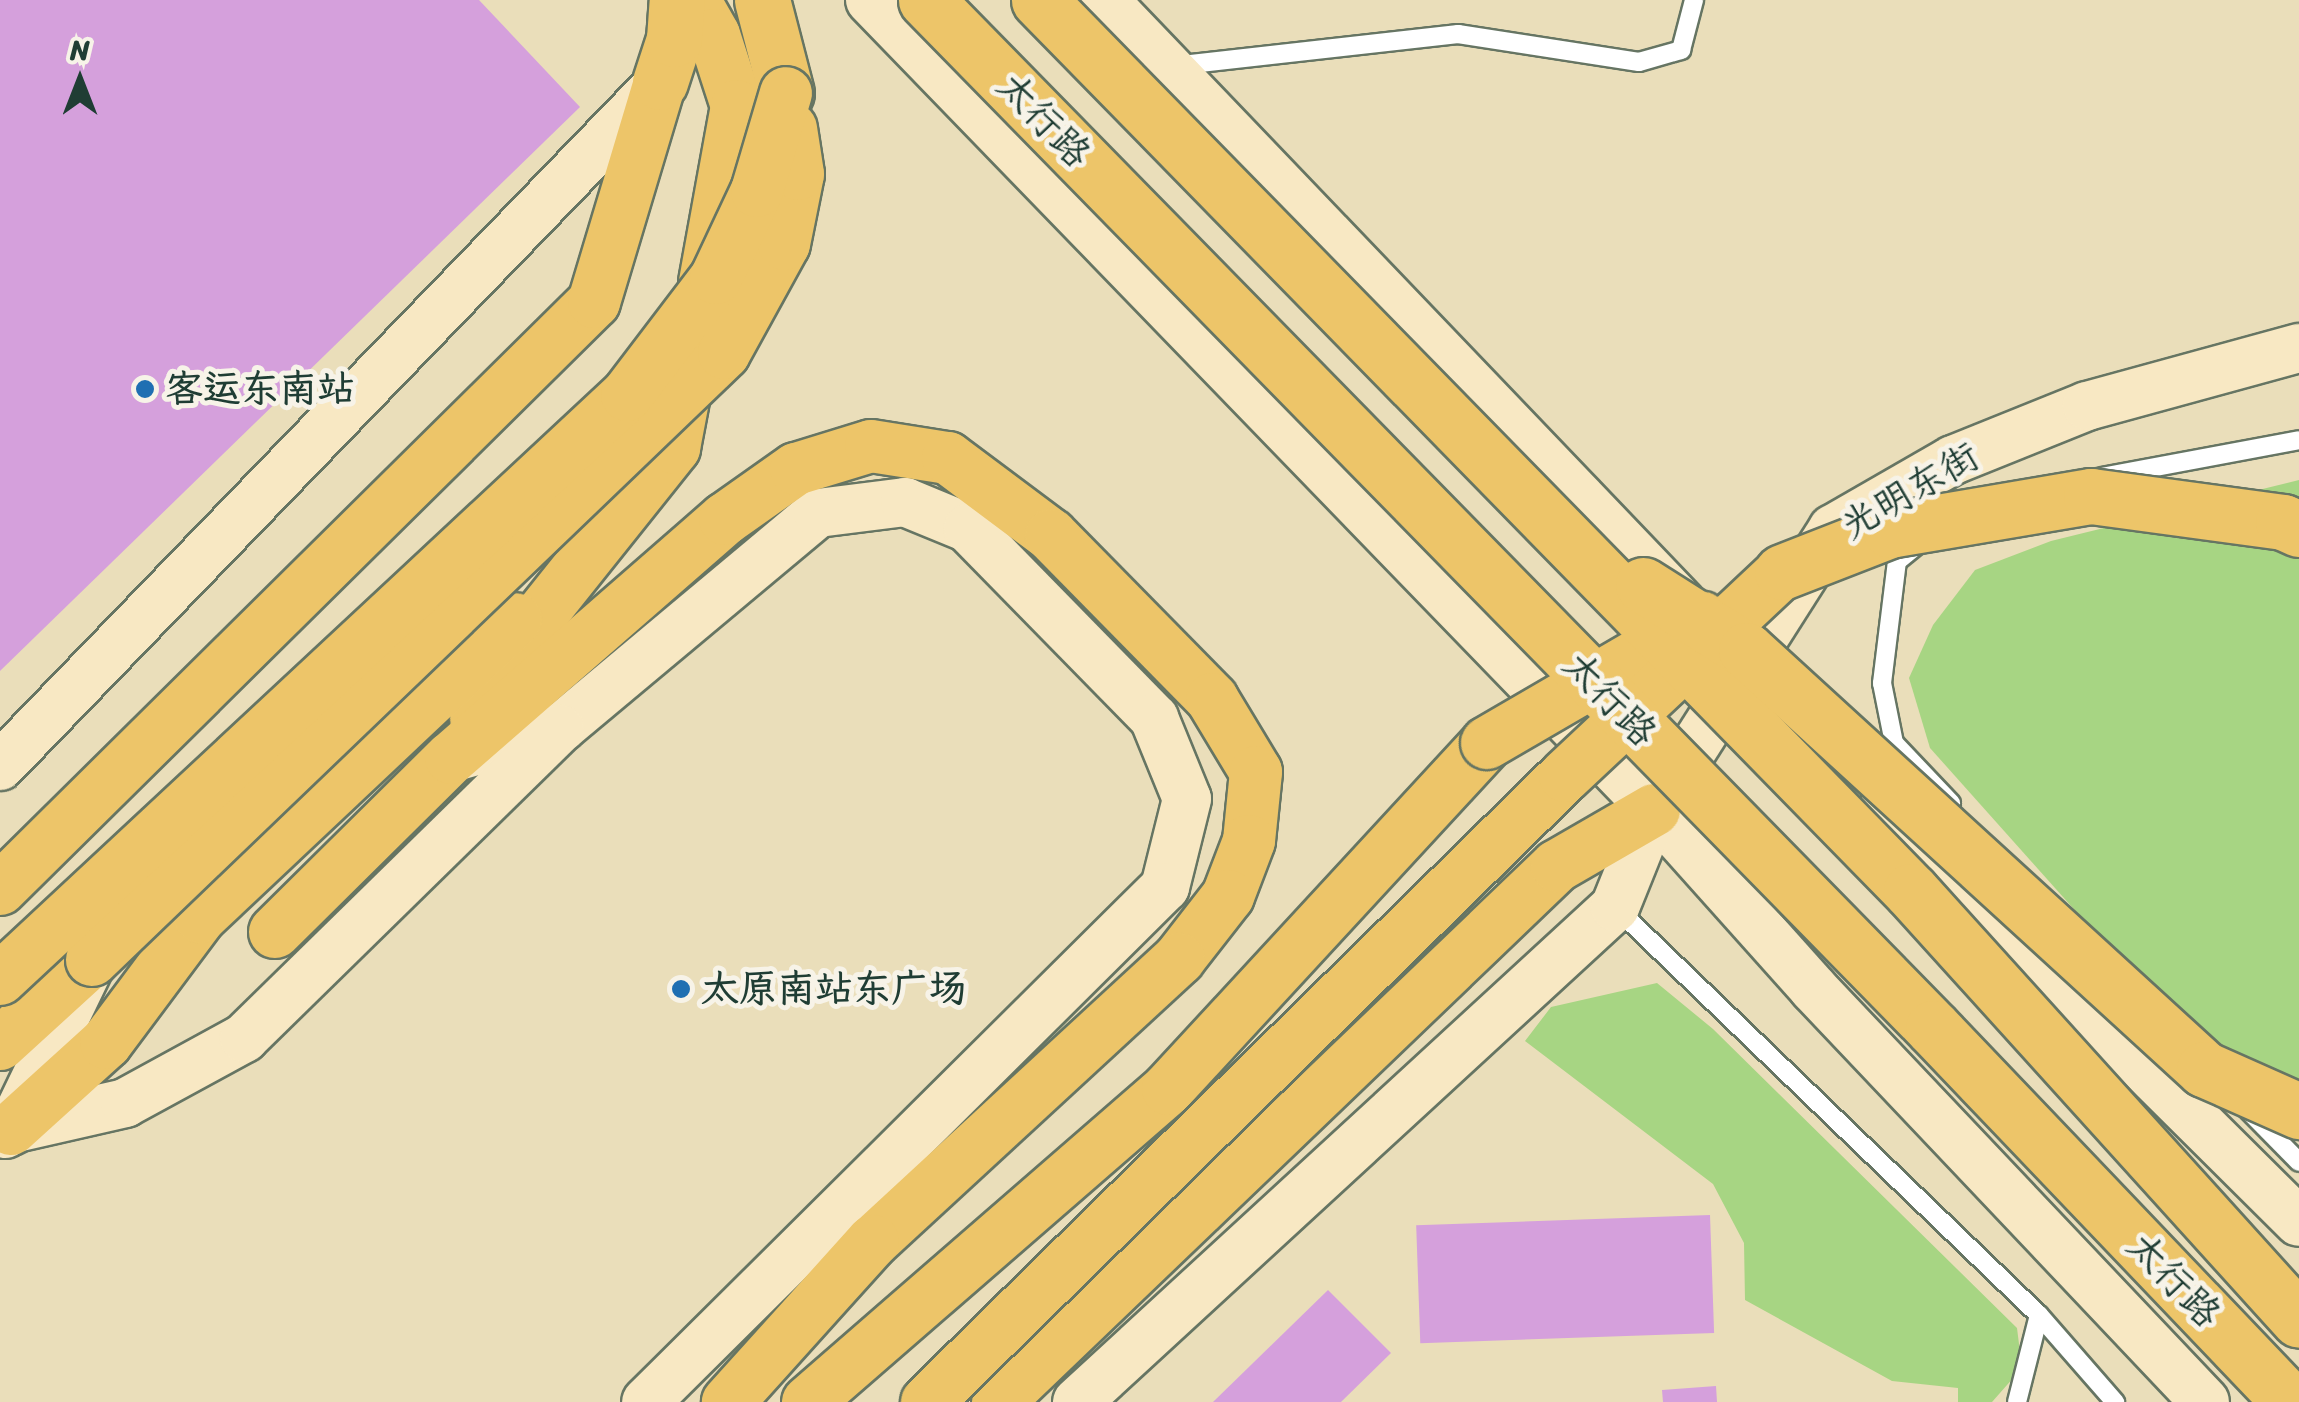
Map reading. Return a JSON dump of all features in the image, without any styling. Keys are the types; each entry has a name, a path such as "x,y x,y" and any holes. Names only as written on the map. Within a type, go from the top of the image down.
{"highway":[{"path":"762,0 786,94"},
{"name":"太行路","path":"926,0 1933,1028 2290,1402"},
{"name":"太行路","path":"1039,0 1911,891 2299,1320"},
{"path":"660,82 674,39 695,12"},
{"path":"1782,572 1890,530 2091,496 2283,522 2299,529"},
{"path":"1562,534 1746,650 2204,1069 2299,1112"}],"main road":[{"path":"451,758 532,626 674,448 737,106 695,12 752,0"},
{"path":"870,0 1654,810 1813,988 2204,1402"},
{"path":"1104,0 1744,670 2299,1222"},
{"path":"0,889 594,302 660,82"},
{"path":"0,766 660,82"},
{"path":"0,1044 724,353 784,244 798,174 786,94"},
{"path":"0,979 627,395 716,278 757,192 786,94"},
{"name":"光明东街","path":"1615,907 1654,810 1833,529 1953,460 2087,406 2299,348"},
{"path":"275,932 451,758 725,519 796,469 871,446 948,458 1051,535 1212,699 1256,772 1249,841 1228,896 1179,959 873,1241 728,1402"},
{"path":"6,1134 125,1104 244,1038 562,726 818,513 904,502 968,528 1154,718 1188,798 1165,886 646,1402"},
{"path":"6,1134 106,1043 200,917 601,540"},
{"path":"808,1402 1168,1089 1487,743 1782,572"},
{"path":"927,1402 1565,776 1782,572"},
{"path":"451,758 562,726"},
{"path":"998,1402 1557,866 1654,810"},
{"path":"1077,1402 1615,907"},
{"path":"6,1134 92,960"}],"lane":[{"path":"1170,66 1458,34 1638,62 1680,50 1694,0"},
{"path":"1962,813 1894,744 1882,682 1897,561 1972,502 2299,440"},
{"path":"2016,869 2299,1162"},
{"path":"1615,907 2039,1316 2115,1402"},
{"path":"2017,1402 2039,1316"}],"green space":[{"path":"2299,480 2299,1122 2097,935 1930,748 1909,678 1933,625 1975,570 2051,541"},
{"path":"1657,983 1713,1029 2017,1328 2022,1368 1992,1402 1958,1402 1958,1388 1892,1381 1745,1300 1744,1243 1713,1184 1525,1041 1551,1007"}],"building":[{"name":"客运东南站","path":"0,0 479,0 580,107 0,671"},
{"path":"1710,1215 1714,1333 1420,1343 1416,1225"},
{"path":"1328,1290 1391,1353 1341,1402 1213,1402"},
{"path":"1716,1386 1717,1402 1663,1402 1662,1390"}],"place":[{"name":"客运东南站","path":"145,389"},
{"name":"太原南站东广场","path":"681,989"}]}
